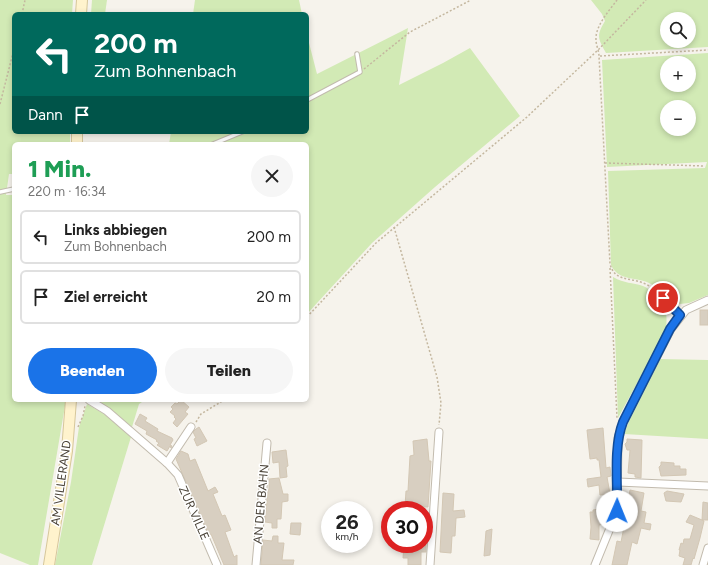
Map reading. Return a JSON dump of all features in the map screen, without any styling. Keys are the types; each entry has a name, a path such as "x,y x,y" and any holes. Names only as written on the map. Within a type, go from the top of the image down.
{"main road":[{"path":"81,12 82,0"},
{"name":"AM VILLERAND","path":"49,565 67,451 71,402"}],"street":[{"path":"663,298 680,315"},
{"path":"595,565 617,511 618,438 623,422 670,329 680,315 691,307 708,300"},
{"name":"ZUR VILLE","path":"92,402 107,411 167,463 178,475 217,565"},
{"path":"167,463 192,428"},
{"path":"430,565 439,432"},
{"name":"AN DER BAHN","path":"256,565 267,443"},
{"path":"618,482 708,486"},
{"path":"703,565 708,548"}],"lane":[{"path":"309,99 360,72 357,54"},
{"path":"218,142 237,134"},
{"path":"0,192 12,189"}],"path":[{"path":"22,12 25,0"},
{"path":"360,72 410,32 471,0"},
{"path":"617,0 598,28 596,41 600,56 617,423"},
{"path":"309,315 376,243 526,117 599,49 646,0"},
{"path":"600,56 708,50"},
{"path":"0,104 12,57"},
{"path":"604,163 705,166"},
{"path":"394,227 438,377 441,402 439,432"},
{"path":"610,264 612,271 616,276 642,282 663,298"},
{"path":"192,428 201,414 221,402"}],"green space":[{"path":"0,0 73,0 72,12 12,12 12,134 70,134 70,142 12,142 12,174 9,174 6,195 12,195 12,402 66,402 38,565 30,565 0,553"},
{"path":"92,0 107,0 105,12 91,12"},
{"path":"195,0 299,0 302,12 193,12"},
{"path":"591,0 708,0 708,47 696,48 696,12 660,12 660,48 691,48 606,53 599,37 600,30 605,21 602,14"},
{"path":"408,28 399,85 470,48 520,116 435,187 372,243 309,312 309,142 169,142 171,134 309,134 309,43 317,74"},
{"path":"708,53 708,295 689,303 680,304 665,292 649,283 628,278 618,274 614,270 611,265 608,171 705,168 707,162 607,167 602,60 660,56 660,92 696,92 696,56 663,56"},
{"path":"613,277 621,281 646,287 663,303 667,318 666,330 618,418"},
{"path":"660,359 708,360 708,439 624,434"},
{"path":"101,402 142,402 139,404 132,427"},
{"path":"87,404 104,414 131,437 92,565 55,565 71,482 79,427"}],"building":[{"path":"700,310 708,310 708,325 700,325"},
{"path":"179,402 183,402 189,407 185,412 188,414 177,427 173,423 176,419 174,417 175,416 170,412 173,409 171,407 175,403 177,404"},
{"path":"140,414 147,418 145,421 158,429 157,431 172,438 173,440 170,445 172,446 171,448 170,446 167,451 157,445 159,443 156,441 157,440 146,434 147,431 135,424"},
{"path":"199,427 207,441 197,446 194,439 196,438 193,432"},
{"path":"603,428 606,468 610,467 611,476 607,477 610,494 600,495 599,485 588,487 587,479 601,477 599,460 597,460 597,458 590,459 587,430"},
{"path":"427,439 429,461 431,461 428,501 405,501 406,491 408,491 410,456 414,455 413,441"},
{"path":"627,439 642,440 641,478 635,477 635,474 628,473 630,450 627,450 625,444"},
{"path":"286,450 288,466 286,467 287,477 280,478 279,462 273,463 272,452"},
{"path":"181,451 188,454 190,461 195,459 208,491 215,487 218,492 213,494 222,516 225,515 231,530 225,532 234,557 237,555 237,565 224,565 211,534 209,535 176,459"},
{"path":"661,462 674,463 674,466 680,466 680,469 686,469 686,475 661,476 659,467"},
{"path":"279,478 283,494 288,494 288,501 282,502 281,519 277,519 277,528 272,528 272,523 265,522 269,479"},
{"path":"630,490 644,493 641,511 646,512 644,523 651,524 650,530 641,528 637,544 632,542 627,565 612,565 617,541 621,542"},
{"path":"667,491 684,494 681,502 666,501 664,493"},
{"path":"443,493 454,494 453,511 464,510 465,517 456,518 455,536 452,536 451,553 440,552"},
{"path":"703,502 708,503 708,520 702,520"},
{"path":"606,508 607,516 604,516 605,524 599,525 599,540 590,539 590,512 593,512 593,510"},
{"path":"690,515 704,521 694,559 693,558 691,565 683,565 685,558 679,556 679,550 684,539 690,539 694,525 686,522"},
{"path":"291,523 301,523 300,535 290,534"},
{"path":"492,529 490,555 484,556 486,531"},
{"path":"273,536 278,536 278,543 284,543 282,560 294,560 293,565 261,565 263,540 272,541"},
{"path":"403,553 421,553 421,565 408,565 408,558 403,558"}],"route":[{"path":"617,511 617,446 619,431 670,329 680,315 663,298"}]}
